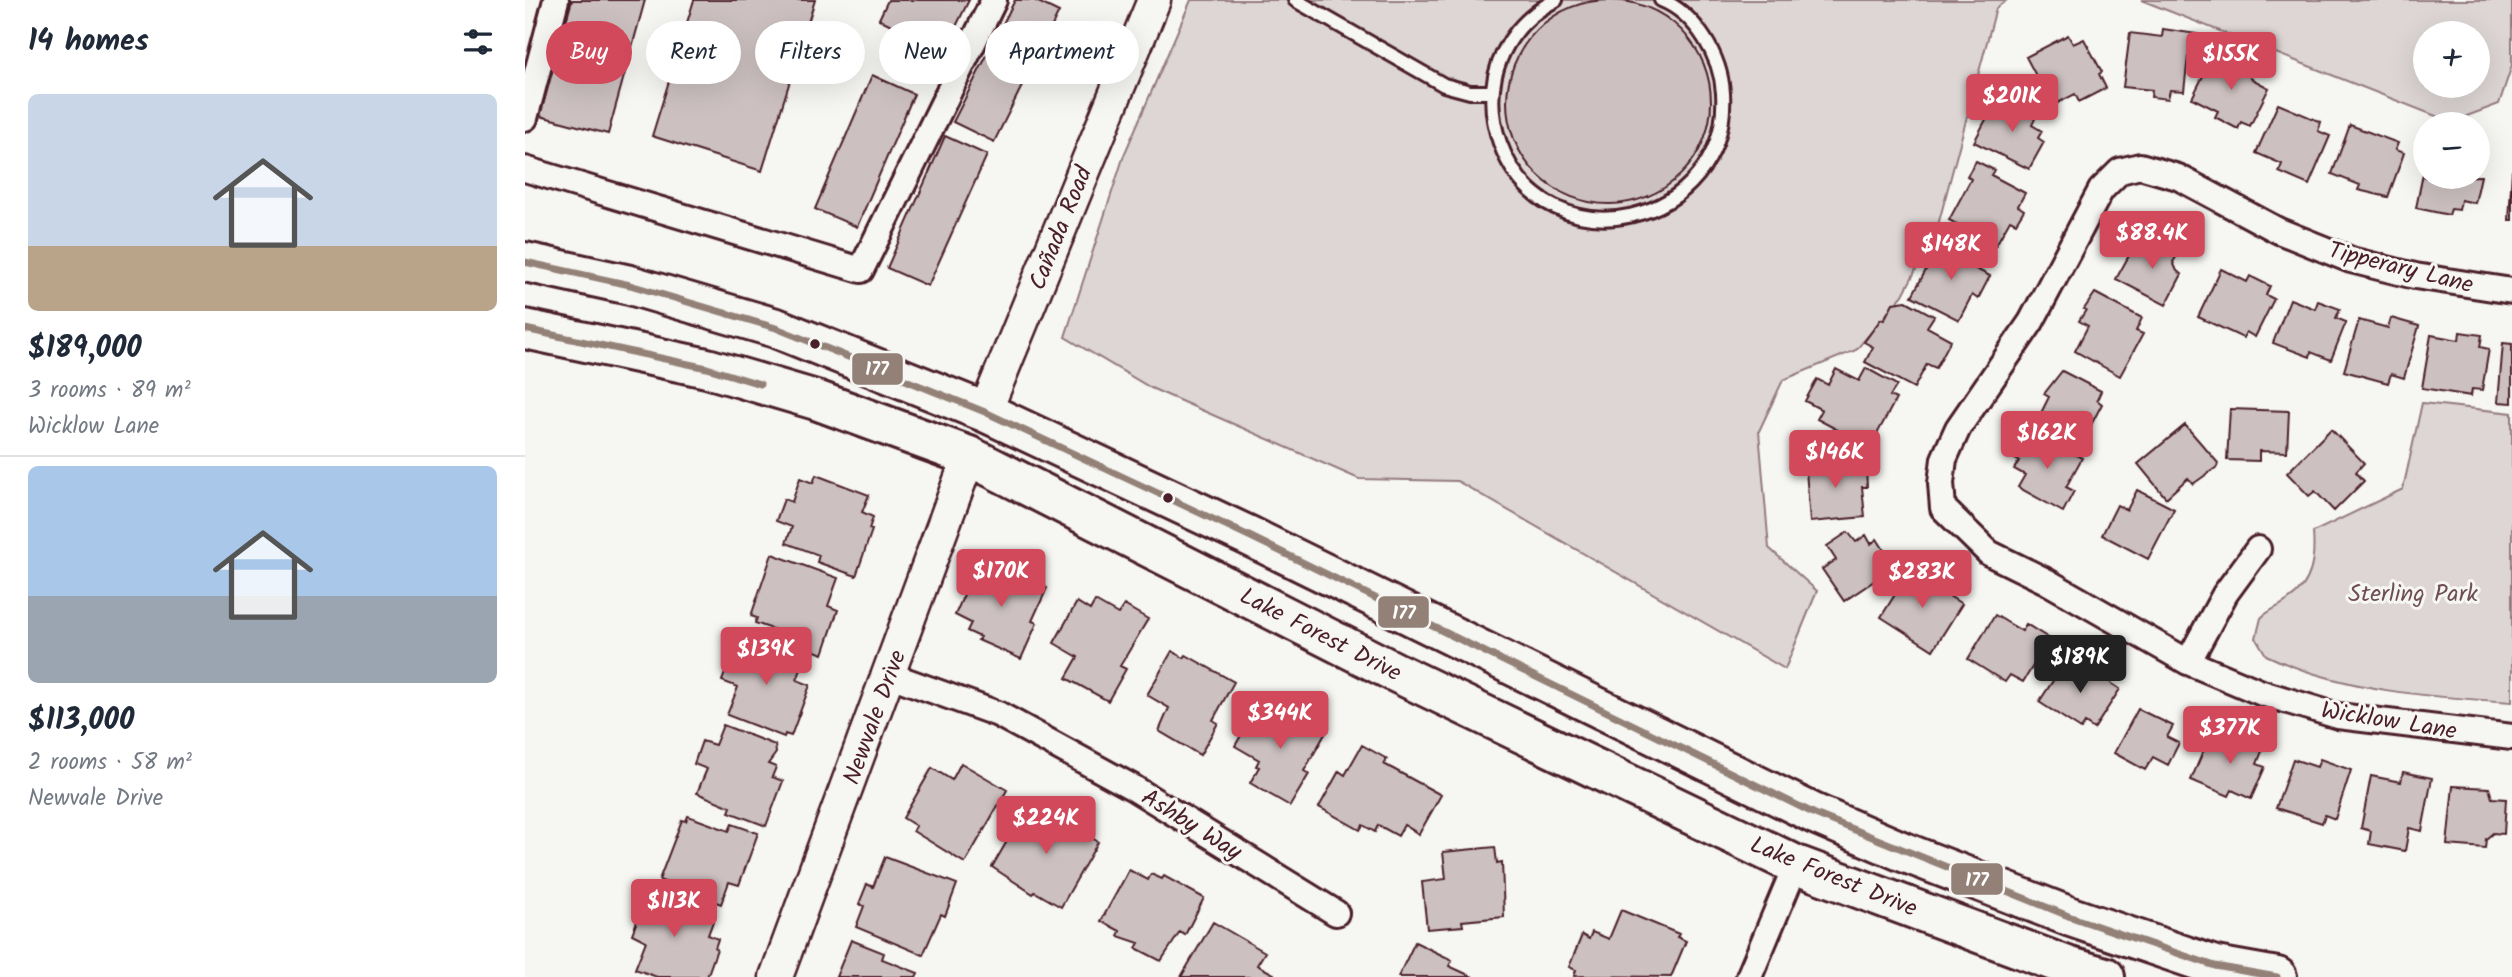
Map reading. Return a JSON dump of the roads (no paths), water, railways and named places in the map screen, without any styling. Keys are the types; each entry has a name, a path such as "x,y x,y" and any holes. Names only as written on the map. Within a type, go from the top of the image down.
{"main road":[{"name":"Lake Forest Drive","path":"525,262 630,285 776,328 985,412 1112,474 1249,536 1703,760 1901,851 2215,967 2277,977"},
{"name":"Lake Forest Drive","path":"525,329 707,368 816,400 969,456 1395,672 1796,865 2070,967 2105,977"},
{"path":"1703,760 1717,792 1796,865 1865,862 1901,851"}],"street":[{"path":"525,118 556,0"},
{"path":"525,169 860,270 994,0"},
{"name":"Cañada Road","path":"969,456 1154,0"},
{"name":"Tipperary Lane","path":"1943,508 1941,483 1944,459 1958,428 2031,322 2101,190 2120,171 2140,166 2178,177 2279,231 2351,260 2415,276 2512,291"},
{"name":"Newvale Drive","path":"776,977 969,456"},
{"name":"Wicklow Lane","path":"1943,508 1989,553 2101,611 2188,662 2262,693 2338,716 2512,737"},
{"path":"2188,662 2225,594 2258,549"},
{"name":"Ashby Way","path":"890,675 998,713 1132,787 1336,913"},
{"path":"1749,977 1796,865"}],"lane":[{"path":"1295,0 1444,85 1470,92 1492,92"},
{"path":"1556,0 1540,8 1516,31 1499,59 1492,92 1493,125 1504,156 1523,183 1550,204 1581,216 1614,220 1646,213 1676,198 1700,175 1717,146 1725,115 1723,81 1712,50 1693,23 1661,0"}],"park label":[{"name":"Sterling Park","path":"2413,593"}]}
